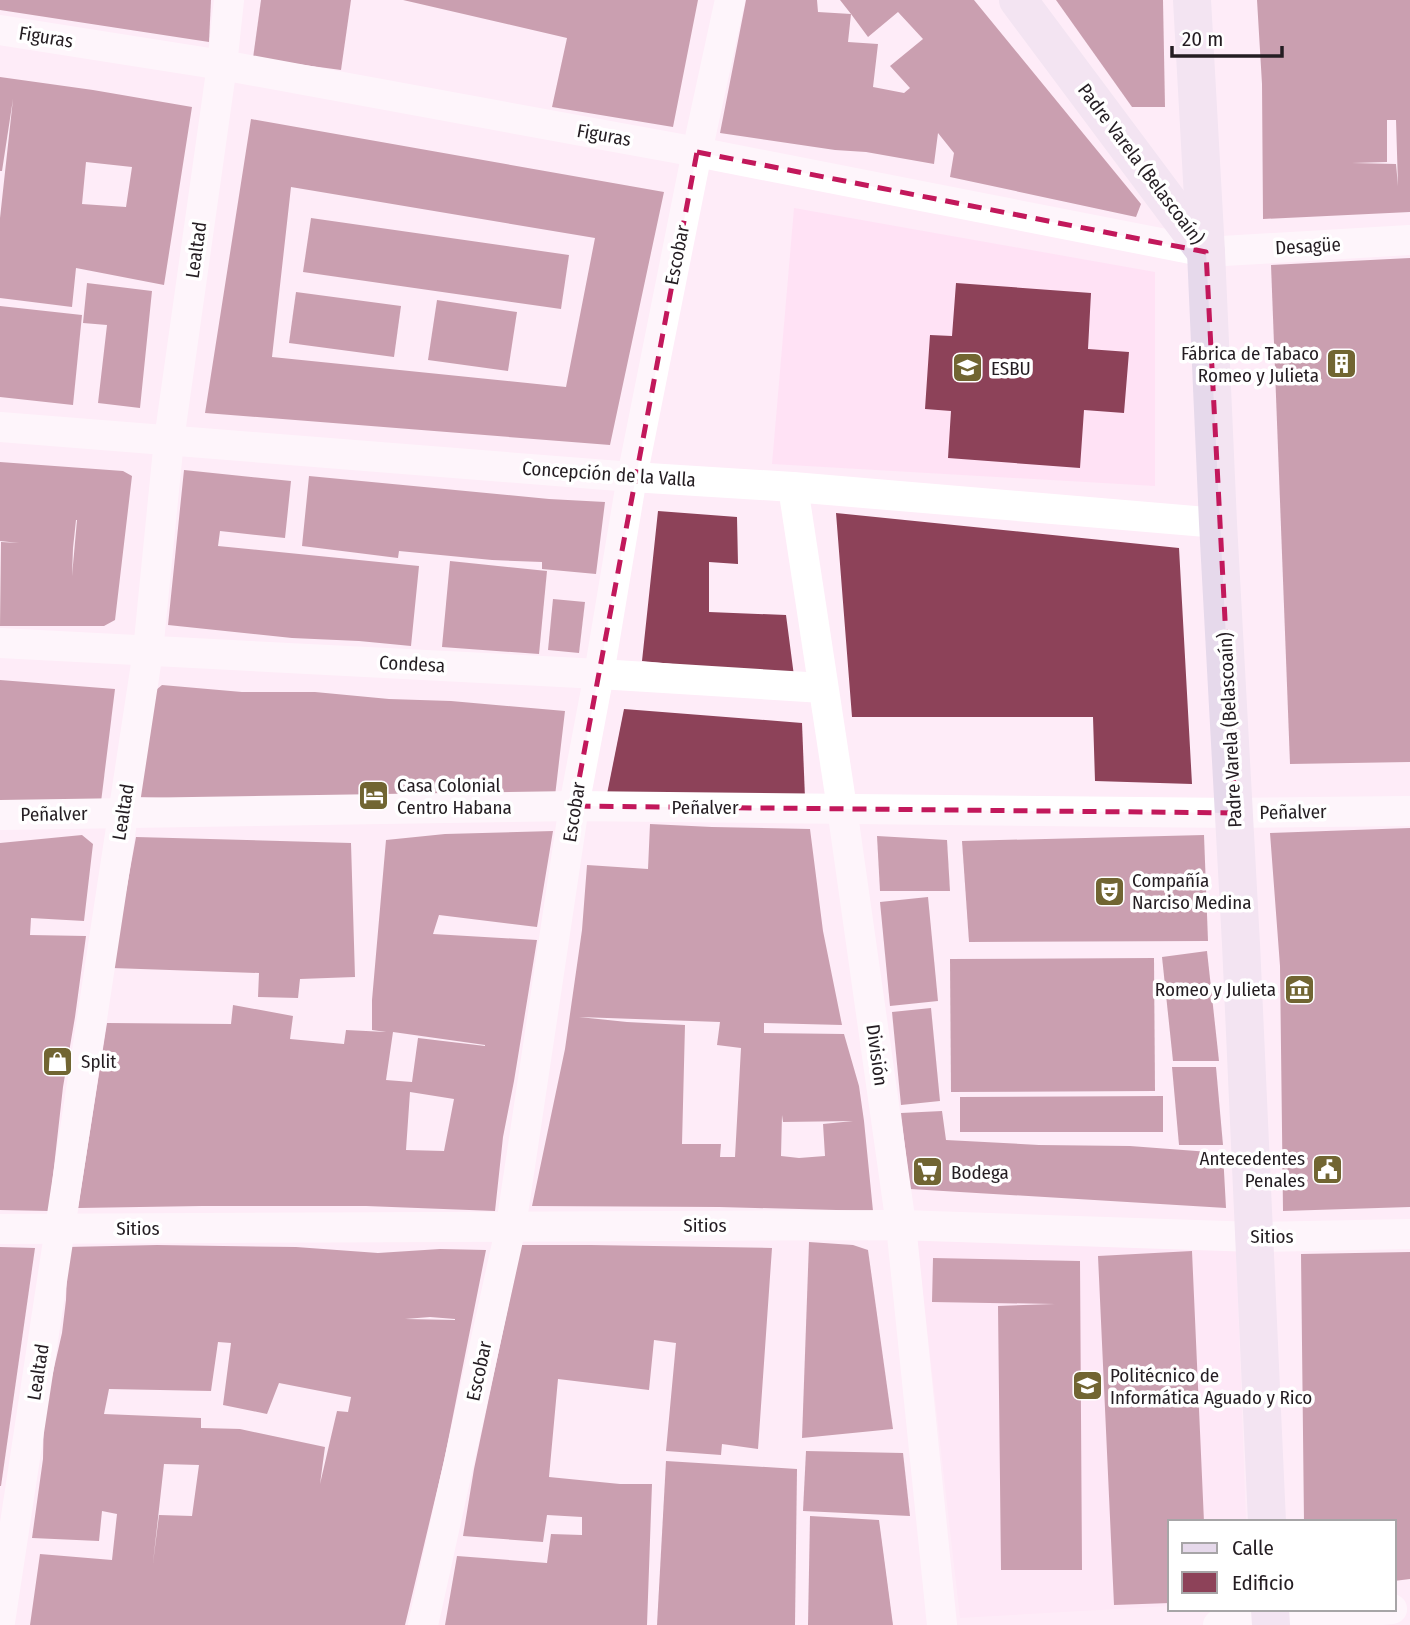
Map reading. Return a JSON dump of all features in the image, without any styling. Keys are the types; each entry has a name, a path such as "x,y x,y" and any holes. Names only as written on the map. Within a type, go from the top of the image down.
{"main road":[{"name":"Padre Varela (Belascoaín)","path":"1018,0 1206,252 1267,1520"},
{"path":"1192,0 1206,252"}],"street":[{"name":"Lealtad","path":"0,1622 148,651 169,440 229,0"},
{"name":"Escobar","path":"423,1625 511,1226 574,806 632,477 730,0"},
{"name":"Figuras","path":"0,30 222,65 697,152 1206,252"},
{"name":"Desagüe","path":"1206,252 1410,240"},
{"name":"Concepción de la Valla","path":"0,427 632,477 793,487 1218,523"},
{"name":"División","path":"793,487 901,1225 942,1625"},
{"name":"Condesa","path":"0,643 823,688"},
{"name":"Peñalver","path":"0,815 574,806 1235,813 1410,811"},
{"name":"Sitios","path":"0,1229 901,1225 1255,1237 1410,1234"},
{"path":"1218,1625 1366,1611"}],"highlighted area":[{"path":"697,152 1206,252 1235,813 574,806"}],"shaded area":[{"name":"ESBU","path":"794,208 1155,272 1155,486 772,464"},
{"name":"Politécnico de Informática Aguado y Rico","path":"917,1241 1236,1249 1246,1520 1168,1520 1168,1606 960,1618"}],"building":[{"path":"0,0 211,0 209,42 0,10"},
{"path":"261,0 351,0 341,70 253,58"},
{"path":"403,0 698,0 673,127 552,107 567,38"},
{"path":"746,0 817,0 818,12 851,14 840,0 974,0 1141,204 1136,217 950,177 954,153 938,133 934,164 866,152 720,133","holes":["898,12 923,39 890,66 910,88 904,93 873,87 878,44 848,42 851,14 868,37"]},
{"path":"1056,0 1163,0 1165,107 1132,107"},
{"path":"1257,0 1410,0 1410,212 1263,219 1262,84","holes":["1387,120 1396,120 1398,186 1396,164 1352,163 1387,162"]},
{"path":"0,77 192,107 164,285 76,268 72,307 0,298 0,218 13,99 0,171","holes":["86,162 132,167 126,207 82,204"]},
{"path":"251,119 664,192 610,445 205,413","holes":["291,187 595,238 566,387 272,357"]},
{"path":"311,218 569,255 561,309 303,272"},
{"path":"1410,258 1410,762 1290,764 1271,265"},
{"path":"87,283 152,291 140,408 98,403 107,325 83,323"},
{"path":"956,283 1091,293 1088,349 1129,352 1124,413 1084,410 1080,468 948,458 951,411 925,409 930,335 952,336"},
{"path":"296,292 401,306 394,357 289,343"},
{"path":"437,300 517,312 508,371 428,360"},
{"path":"0,306 82,315 73,405 0,397"},
{"path":"0,462 123,471 132,476 115,620 104,626 0,626 1,542 19,543 0,541","holes":["77,520 72,576 73,548"]},
{"path":"184,470 291,481 285,538 220,531 218,546 419,566 411,646 292,638 168,625"},
{"path":"309,476 605,502 596,574 542,569 542,562 399,551 398,558 302,546"},
{"path":"658,511 737,517 738,564 709,562 709,612 786,615 794,676 642,661"},
{"path":"836,513 1179,548 1192,784 1095,781 1093,717 852,717"},
{"path":"450,561 547,571 539,654 442,647"},
{"path":"553,599 585,602 579,653 548,650"},
{"path":"0,680 115,689 101,802 0,802"},
{"path":"162,685 242,692 315,692 565,711 555,796 236,800 136,797 150,695"},
{"path":"624,709 802,723 805,798 607,794"},
{"path":"650,824 810,829 823,931 842,1025 764,1023 764,1033 844,1034 859,1086 873,1211 532,1206 565,1049 582,930 587,865 648,869","holes":["579,1017 720,1022 717,1045 741,1048 735,1157 720,1157 721,1144 682,1144 685,1025","782,1115 783,1122 853,1121 823,1124 825,1156 799,1158 781,1156"]},
{"path":"1410,828 1410,1207 1283,1211 1280,966 1270,833"},
{"path":"553,831 537,927 439,915 433,934 537,940 503,1137 495,1211 366,1206 78,1208 107,1023 231,1024 233,1005 293,1016 290,1039 344,1044 346,1030 386,1032 372,1030 372,1000 386,840 445,834","holes":["393,1032 485,1045 485,1046 418,1038 412,1082 386,1080","410,1092 454,1099 444,1151 406,1150"]},
{"path":"82,835 93,844 84,921 31,918 30,935 86,936 63,1087 49,1211 0,1210 0,843"},
{"path":"1204,835 1208,941 969,942 962,841"},
{"path":"877,836 947,840 950,891 880,891"},
{"path":"136,837 351,843 355,977 300,979 298,998 258,997 259,973 112,968"},
{"path":"928,897 938,1001 890,1006 880,902"},
{"path":"1207,951 1219,1061 1173,1061 1162,957"},
{"path":"1154,958 1155,1091 951,1092 950,959"},
{"path":"931,1008 940,1101 901,1105 892,1012"},
{"path":"1172,1067 1216,1067 1223,1145 1179,1145"},
{"path":"1163,1096 1163,1132 960,1132 960,1097"},
{"path":"942,1111 946,1140 1130,1146 1223,1153 1226,1208 910,1189 901,1113"},
{"path":"809,1242 853,1245 868,1250 893,1429 802,1438"},
{"path":"521,1245 772,1248 758,1449 722,1444 721,1455 666,1451 676,1343 654,1340 649,1390 558,1379 549,1477 620,1484 652,1484 647,1625 445,1625 457,1556 547,1563 551,1534 582,1535 582,1517 547,1515 543,1542 463,1536 474,1469"},
{"path":"0,1247 35,1248 1,1486 0,1486"},
{"path":"68,1247 296,1247 378,1253 440,1249 486,1250 444,1461 405,1625 30,1625 40,1554 112,1560 117,1514 102,1511 99,1541 32,1538 43,1459 44,1412 62,1333","holes":["405,1319 455,1319 455,1320","218,1342 231,1343 223,1405 267,1414 279,1383 351,1397 348,1412 337,1411 320,1484 325,1447 240,1429 201,1428 201,1418 104,1414 109,1389 211,1391","164,1464 199,1465 192,1516 159,1515 153,1563"]},
{"path":"1192,1251 1204,1520 1168,1520 1168,1603 1114,1605 1098,1256"},
{"path":"1410,1252 1410,1579 1396,1581 1396,1520 1304,1520 1301,1254"},
{"path":"933,1258 1080,1261 1082,1570 1001,1570 998,1306 1055,1304 932,1302"},
{"path":"806,1451 903,1453 910,1516 803,1511"},
{"path":"666,1461 797,1469 795,1625 657,1625"},
{"path":"810,1516 879,1520 893,1625 808,1625"}],"place":[{"name":"Fábrica de Tabaco Romeo y Julieta","path":"1342,364"},
{"name":"ESBU","path":"968,368"},
{"name":"Casa Colonial Centro Habana","path":"374,796"},
{"name":"Compañía Narciso Medina","path":"1109,891"},
{"name":"Romeo y Julieta","path":"1299,989"},
{"name":"Split","path":"58,1061"},
{"name":"Antecedentes Penales","path":"1328,1169"},
{"name":"Bodega","path":"928,1172"},
{"name":"Politécnico de Informática Aguado y Rico","path":"1087,1386"}]}
